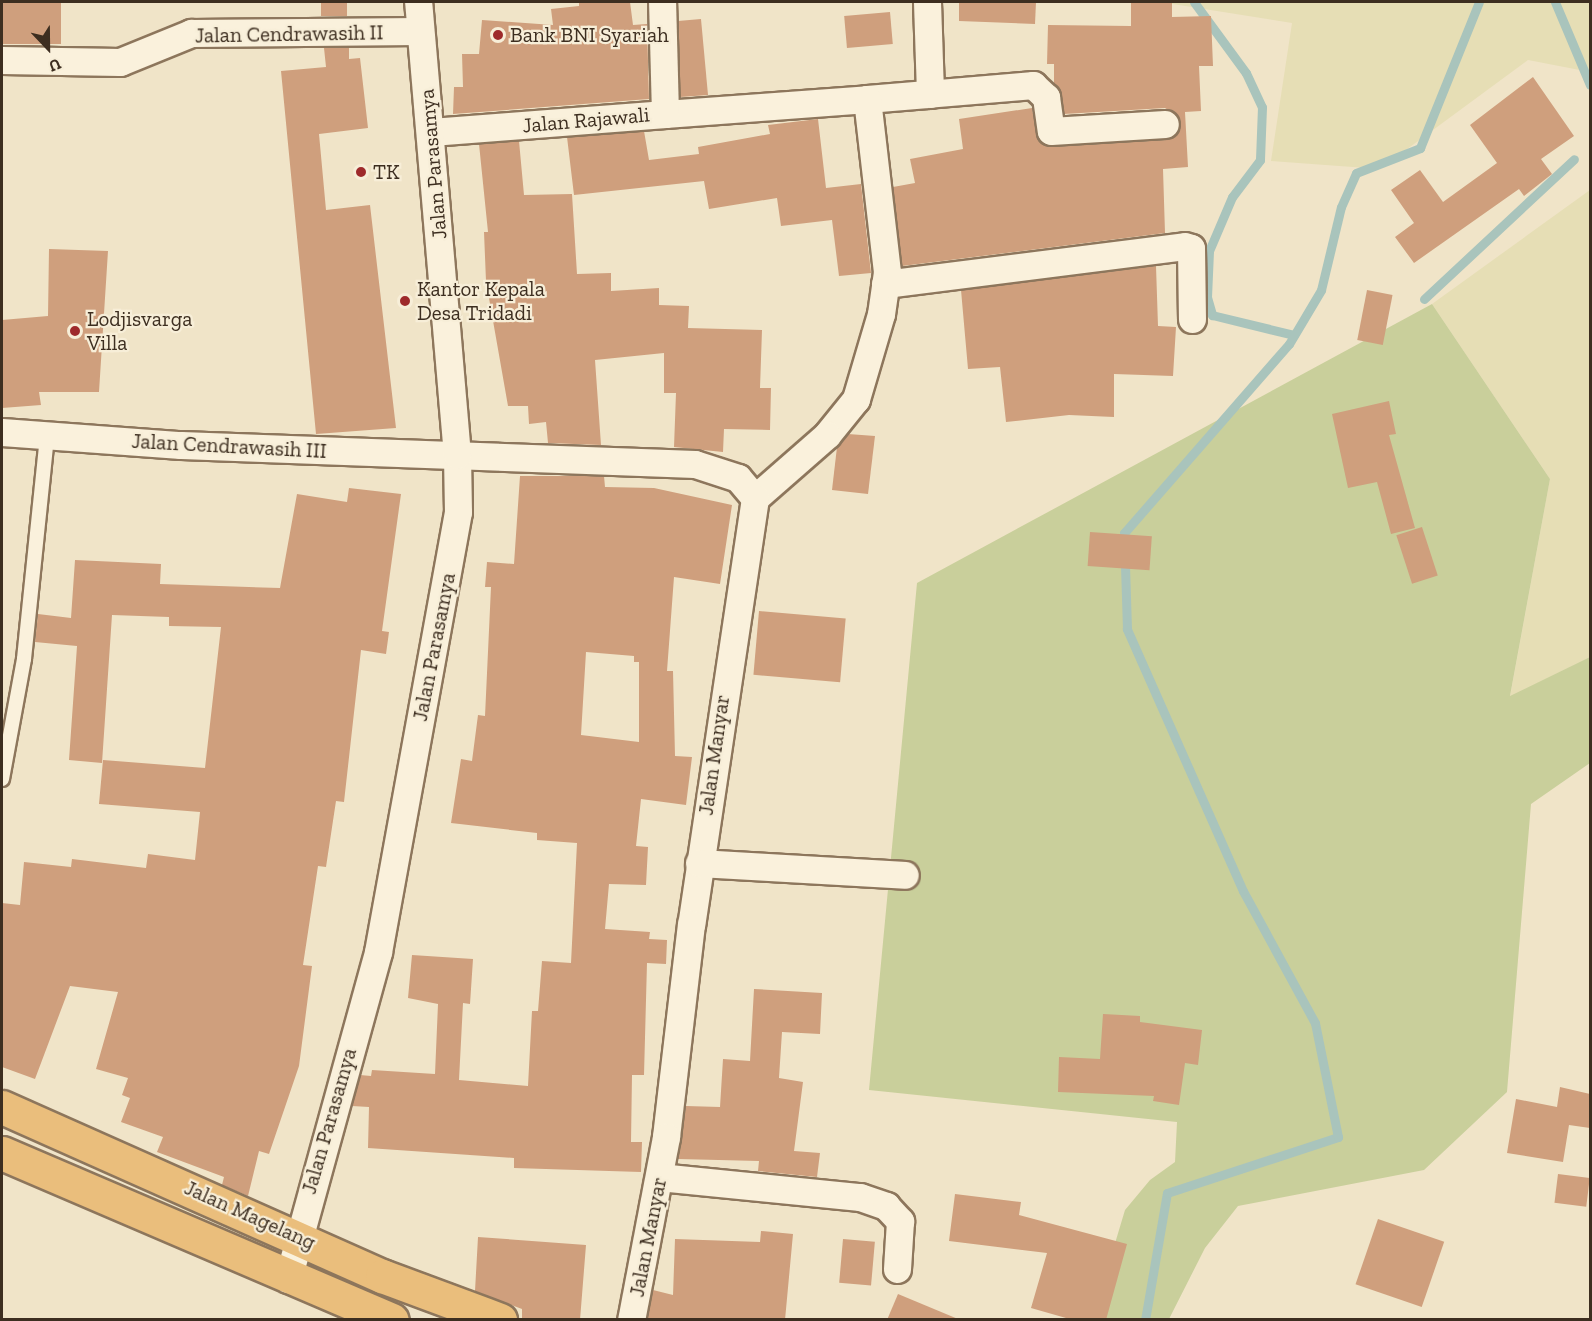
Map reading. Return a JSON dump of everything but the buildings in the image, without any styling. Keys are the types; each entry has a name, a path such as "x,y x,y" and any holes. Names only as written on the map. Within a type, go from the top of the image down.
{"highway":[{"name":"Jalan Magelang","path":"2,1107 297,1235 382,1276 500,1320"},
{"name":"Jalan Magelang","path":"2,1153 288,1279 392,1320"}],"street":[{"name":"Jalan Parasamya","path":"288,1279 297,1235 378,952 453,542 457,455 431,132 418,2"},
{"name":"Jalan Rajawali","path":"431,132 665,114 662,2"},
{"path":"927,2 930,94"},
{"name":"Jalan Cendrawasih II","path":"2,60 120,62 191,33 420,31"},
{"path":"665,114 1034,85 1046,97 1051,131 1165,124"},
{"path":"457,455 695,464 738,478 755,498 827,435 856,399 885,284 878,161 867,99"},
{"path":"885,284 1185,246 1191,248 1192,319"},
{"name":"Jalan Cendrawasih III","path":"2,432 457,455"},
{"name":"Jalan Manyar","path":"631,1320 659,1177 699,863 755,498"},
{"path":"699,863 905,875"},
{"path":"659,1177 860,1197 886,1206 900,1221 897,1269"}],"lane":[{"path":"2,779 24,659 47,435"}],"shaded area":[{"path":"1160,2 1590,2 1590,72 1528,60 1380,169 1271,161 1292,23"},
{"path":"1590,190 1590,657 1510,697 1550,479 1432,304"}],"green space":[{"path":"1432,304 1550,479 1510,696 1590,657 1590,763 1531,804 1507,1092 1424,1170 1238,1206 1205,1248 1169,1319 1092,1320 1125,1210 1150,1180 1175,1162 1177,1122 869,1090 917,583"}],"waterway":[{"path":"1194,2 1246,73 1262,107 1260,160 1232,197 1209,251 1207,297 1212,315 1294,335"},
{"path":"1145,1320 1167,1193 1338,1137 1315,1023 1243,891 1127,629 1124,533 1289,344 1321,290 1341,207 1356,173 1420,148 1479,2"},
{"path":"1555,2 1590,85"},
{"path":"1424,299 1574,159"}],"place":[{"name":"Bank BNI Syariah","path":"498,35"},
{"name":"TK","path":"361,172"},
{"name":"Kantor Kepala Desa Tridadi","path":"405,301"},
{"name":"Lodjisvarga Villa","path":"75,331"}]}
